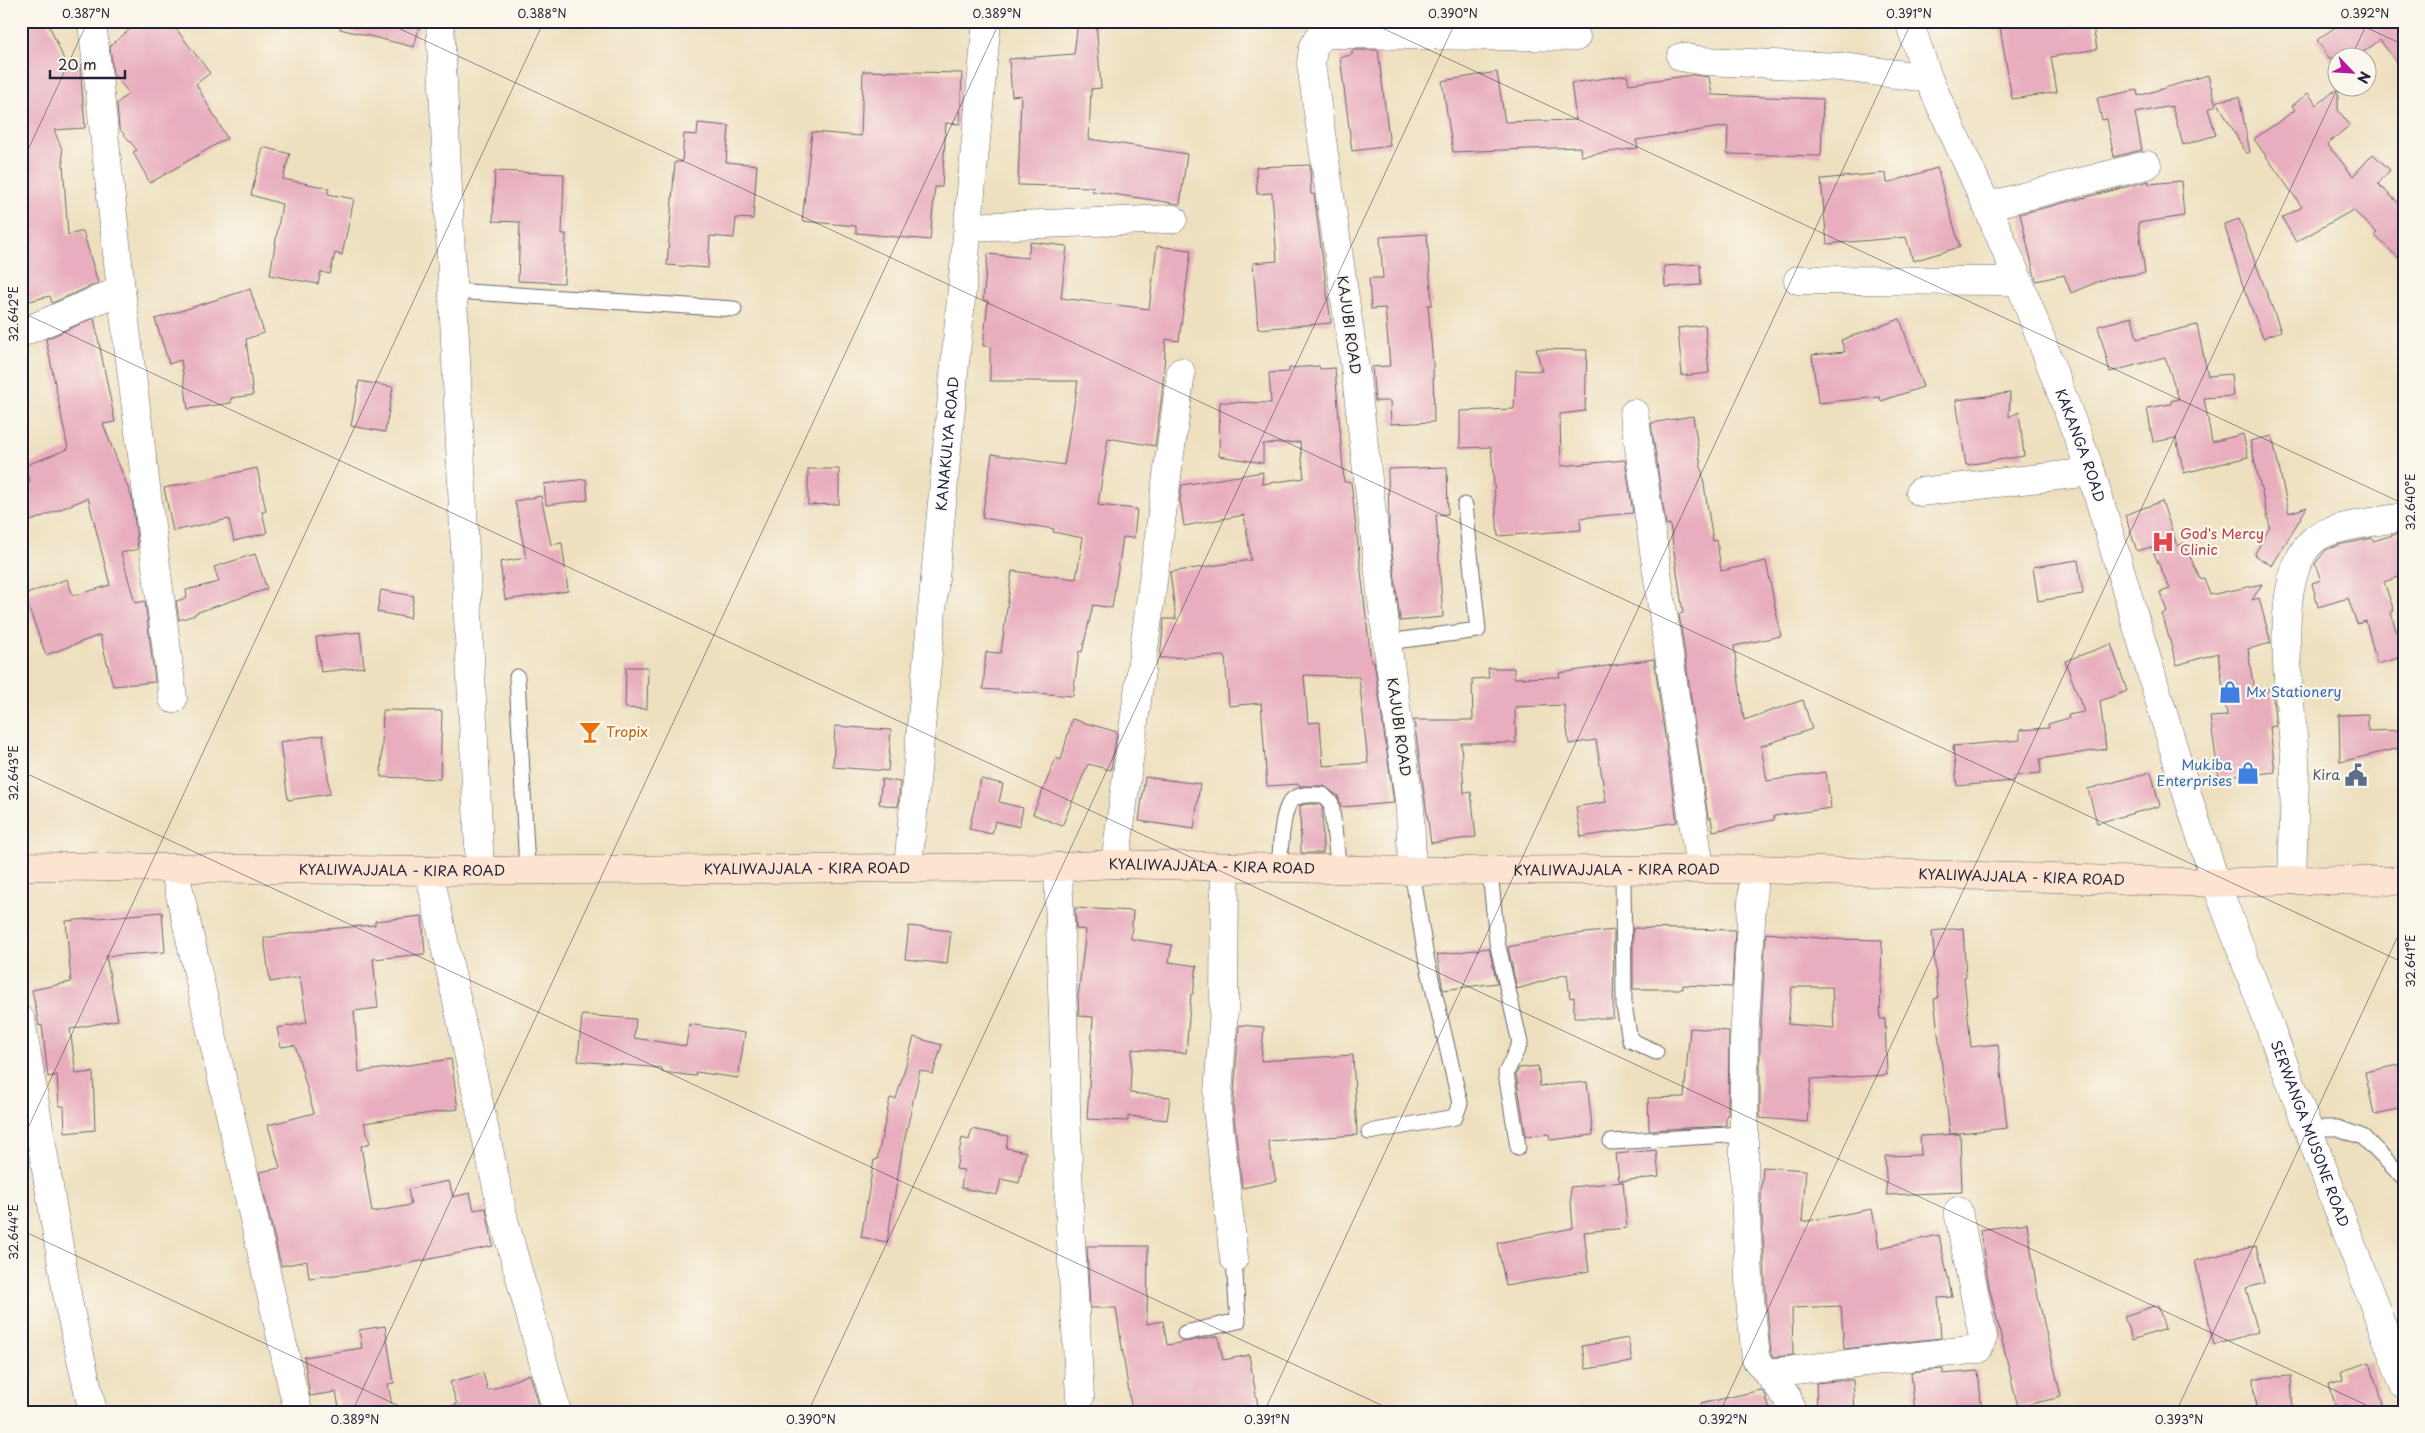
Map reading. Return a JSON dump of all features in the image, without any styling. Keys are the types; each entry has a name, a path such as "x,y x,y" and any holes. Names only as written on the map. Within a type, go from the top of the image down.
{"street":[{"path":"92,21 121,290 173,699"},
{"path":"440,21 480,870"},
{"name":"KANAKULYA ROAD","path":"908,867 987,21"},
{"name":"KAKANGA ROAD","path":"1909,21 1928,78 2019,281 2091,472 2189,800 2216,882"},
{"name":"KAJUBI ROAD","path":"1412,871 1410,808 1387,642 1355,368 1312,64 1313,48 1319,37 1329,34 1576,37"},
{"path":"1681,57 1704,61 1841,67 1928,78"},
{"path":"1987,206 2147,165"},
{"path":"968,227 1173,219"},
{"path":"1798,280 2019,281"},
{"path":"21,333 121,290"},
{"path":"1115,864 1181,372"},
{"path":"1634,413 1700,869"},
{"path":"1920,492 2091,472"},
{"path":"2292,880 2294,762 2287,635 2289,592 2293,570 2302,553 2316,538 2332,530 2404,517"},
{"name":"KYALIWAJJALA - KIRA ROAD","path":"21,866 429,871 1058,867 1115,864 1412,871 1754,869 2216,882 2292,880 2404,881"},
{"path":"1058,867 1070,1225 1080,1398"},
{"path":"1225,867 1224,1010 1217,1108 1234,1258"},
{"path":"174,868 298,1412"},
{"path":"1754,869 1744,1041 1744,1134 1750,1299 1756,1359 1787,1398 1792,1412"},
{"path":"429,871 504,1220 557,1412"},
{"name":"SERWANGA MUSONE ROAD","path":"2216,882 2310,1128 2404,1384"},
{"path":"21,1020 68,1306 93,1412"},
{"path":"1768,1373 1978,1349 1983,1337 1958,1211"}],"lane":[{"path":"453,291 734,309"},
{"path":"1387,642 1478,630 1465,504"},
{"path":"517,677 527,869"},
{"path":"1279,869 1286,810 1293,798 1304,795 1323,795 1331,803 1339,870"},
{"path":"1623,870 1624,1006 1630,1040 1656,1052"},
{"path":"1369,1132 1455,1118 1460,1103 1426,957 1412,871"},
{"path":"1490,871 1497,942 1520,1043 1506,1073 1518,1147"},
{"path":"2310,1128 2338,1128 2363,1137 2404,1178"},
{"path":"1611,1142 1744,1134"},
{"path":"1185,1333 1238,1321 1234,1258"}],"building":[{"path":"21,21 47,21 66,64 80,63 85,128 54,130 62,149 68,235 83,231 98,283 52,303 50,296 21,303"},
{"path":"140,21 170,21 210,73 196,84 227,138 150,183 133,152 137,150 119,128 117,103 129,93 113,74 110,46"},
{"path":"341,21 421,21 414,47 340,29"},
{"path":"1078,21 1096,21 1101,88 1091,89 1089,139 1187,154 1180,204 1092,191 1093,187 1018,185 1021,95 1012,96 1009,59 1074,54"},
{"path":"1999,21 2092,21 2097,49 2051,57 2057,92 2012,99"},
{"path":"2344,21 2404,21 2404,72 2380,40 2369,48 2328,48 2328,56 2317,40"},
{"path":"1352,50 1378,50 1390,146 1352,151 1340,57 1352,55"},
{"path":"863,71 962,73 960,124 946,123 942,187 935,187 930,240 856,233 856,226 802,221 812,132 861,136"},
{"path":"1497,72 1505,122 1576,120 1571,83 1627,75 1629,84 1692,75 1709,77 1712,95 1823,99 1821,156 1727,154 1728,126 1636,140 1638,148 1581,156 1580,147 1453,152 1442,81"},
{"path":"2208,75 2216,105 2208,109 2216,135 2183,145 2172,106 2135,113 2142,150 2114,157 2107,119 2102,120 2097,98 2137,90 2138,96"},
{"path":"2308,93 2317,105 2328,96 2328,98 2338,98 2338,110 2350,125 2327,144 2353,176 2373,154 2390,170 2378,184 2404,208 2404,263 2374,235 2377,233 2353,210 2296,242 2282,218 2302,207 2254,139 2295,110 2292,106"},
{"path":"2239,97 2250,152 2246,153 2217,101"},
{"path":"698,123 729,126 726,162 757,165 753,219 736,218 734,238 710,236 708,268 667,265 675,162 682,162 684,134 697,135"},
{"path":"263,147 290,154 283,179 329,188 328,194 354,199 342,255 335,253 330,274 321,272 318,284 270,275 282,204 251,195"},
{"path":"1310,165 1311,194 1314,194 1331,323 1258,329 1253,263 1277,261 1272,193 1257,194 1256,167"},
{"path":"1937,168 1960,247 1913,261 1906,237 1827,244 1821,179 1886,173 1887,183"},
{"path":"495,171 564,174 562,234 566,234 564,283 518,281 520,222 493,221"},
{"path":"2149,181 2149,184 2181,181 2184,216 2138,223 2145,273 2107,278 2071,293 2064,275 2036,281 2020,214"},
{"path":"2239,219 2281,331 2263,338 2242,283 2224,224"},
{"path":"1427,234 1432,305 1428,305 1433,365 1434,422 1391,424 1390,401 1375,401 1372,367 1390,366 1385,308 1371,309 1369,278 1383,278 1380,237"},
{"path":"1030,242 1067,246 1061,298 1149,309 1157,246 1191,250 1179,341 1166,339 1162,394 1155,446 1108,438 1098,505 1137,509 1134,538 1123,537 1112,608 1093,605 1082,652 1079,651 1073,696 983,689 986,652 1001,653 1012,571 1076,579 1083,538 1053,532 1054,529 982,518 992,454 1064,465 1078,381 990,381 990,346 983,346 988,301 983,300 988,254 1028,258"},
{"path":"1700,264 1701,285 1665,287 1664,266"},
{"path":"250,289 264,333 246,339 253,395 231,398 231,403 188,409 181,360 169,364 155,319"},
{"path":"2132,317 2137,339 2197,325 2208,376 2231,374 2233,396 2204,398 2212,442 2243,434 2248,457 2184,473 2176,438 2153,442 2147,408 2171,404 2171,401 2179,399 2165,357 2110,372 2098,326"},
{"path":"94,318 115,422 103,424 132,498 138,549 121,553 135,603 145,601 155,682 113,686 100,635 46,655 24,595 67,579 73,596 110,585 88,498 21,525 21,485 30,482 24,466 68,449 46,339"},
{"path":"1900,319 1923,387 1881,401 1880,397 1818,403 1812,355 1845,352 1841,340"},
{"path":"1705,325 1709,373 1682,376 1678,328"},
{"path":"1536,349 1587,350 1585,411 1560,414 1561,466 1625,460 1633,513 1580,518 1581,530 1498,536 1491,447 1460,448 1460,411 1514,409 1516,370 1542,371"},
{"path":"1319,366 1320,369 1335,368 1344,482 1351,482 1371,661 1374,661 1394,803 1341,807 1338,796 1324,786 1299,786 1299,784 1267,786 1261,703 1229,706 1225,656 1160,658 1164,619 1176,619 1170,572 1251,560 1244,515 1184,526 1180,499 1182,485 1263,472 1262,484 1304,478 1300,442 1263,444 1263,463 1219,456 1220,402 1271,403 1269,373 1289,372 1289,368","holes":["1304,675 1359,677 1368,763 1323,766 1320,722 1308,723"]},
{"path":"359,381 393,387 385,432 351,426"},
{"path":"2010,393 2009,417 2019,412 2024,456 1966,465 1956,400"},
{"path":"1693,416 1713,541 1717,540 1721,571 1766,561 1781,636 1734,646 1744,720 1803,700 1812,729 1761,746 1767,781 1826,772 1831,808 1774,816 1774,820 1713,831 1711,818 1708,818 1679,614 1683,613 1670,524 1666,525 1651,423"},
{"path":"2272,436 2289,513 2307,507 2272,566 2254,555 2270,527 2250,441"},
{"path":"1447,467 1448,514 1436,515 1443,617 1400,621 1389,528 1388,469"},
{"path":"257,468 266,511 262,512 267,533 234,541 229,519 173,531 164,488"},
{"path":"808,469 839,469 839,504 808,505"},
{"path":"586,479 588,500 546,505 544,484"},
{"path":"541,496 551,545 562,543 568,591 505,600 500,562 526,558 515,501"},
{"path":"2162,501 2177,546 2184,543 2200,579 2204,578 2210,595 2262,584 2252,600 2259,598 2271,643 2248,649 2254,692 2272,688 2276,726 2270,727 2275,772 2240,776 2240,774 2219,778 2210,717 2227,716 2218,653 2177,665 2162,614 2167,612 2160,592 2170,589 2151,547 2137,551 2125,515"},
{"path":"2400,533 2404,545 2404,575 2384,582 2394,611 2391,612 2403,657 2377,664 2366,621 2357,624 2348,598 2318,607 2312,583 2321,580 2315,564 2326,550 2338,545 2372,538 2373,541"},
{"path":"255,554 267,589 179,620 176,601 187,598 186,590 219,582 214,567"},
{"path":"2078,560 2083,594 2038,601 2033,567"},
{"path":"381,590 414,596 410,618 377,612"},
{"path":"360,632 364,667 321,672 316,637"},
{"path":"2111,644 2127,691 2100,701 2106,749 2040,759 2041,773 2013,776 2013,781 1957,786 1953,746 2020,740 2020,730 2049,728 2048,724 2069,718 2068,715 2084,712 2065,661"},
{"path":"1654,659 1677,822 1581,837 1576,807 1606,802 1596,740 1569,744 1564,705 1515,707 1516,743 1461,743 1464,793 1471,792 1476,837 1431,843 1414,720 1473,720 1472,679 1489,678 1488,668 1514,668 1514,678 1560,677 1559,673"},
{"path":"626,667 648,667 647,709 625,708"},
{"path":"383,710 442,711 440,779 381,777"},
{"path":"2368,714 2368,731 2404,730 2404,747 2340,762 2339,715"},
{"path":"1072,719 1117,732 1111,770 1088,764 1062,826 1033,814 1056,758 1061,760"},
{"path":"835,726 891,730 888,771 833,767"},
{"path":"323,735 330,794 288,800 280,742"},
{"path":"2151,772 2160,806 2097,823 2088,789"},
{"path":"1145,777 1200,784 1194,829 1139,821"},
{"path":"882,779 900,782 898,807 879,804"},
{"path":"981,779 1003,784 999,802 1023,808 1019,827 995,821 992,834 969,829"},
{"path":"1319,804 1322,807 1323,853 1301,853 1300,806"},
{"path":"1075,908 1133,911 1131,939 1172,945 1169,962 1197,966 1193,994 1191,994 1186,1053 1132,1049 1130,1093 1170,1097 1167,1120 1128,1116 1128,1121 1087,1119 1093,1017 1079,1016 1078,997 1086,930 1076,929"},
{"path":"162,912 165,952 106,956 118,1020 70,1029 76,1074 93,1072 95,1130 65,1133 64,1106 59,1106 57,1075 48,1077 42,1025 39,1026 32,990 71,982 66,921"},
{"path":"422,916 425,954 373,959 378,1008 354,1011 359,1072 451,1059 458,1109 364,1123 370,1143 361,1146 372,1212 411,1205 408,1189 449,1181 453,1197 470,1193 474,1210 486,1208 493,1246 377,1270 309,1278 307,1261 281,1266 259,1172 280,1168 268,1125 314,1113 295,1045 281,1047 277,1028 307,1023 300,977 270,982 264,938 315,930 375,925 375,921"},
{"path":"909,926 951,931 947,964 905,959"},
{"path":"1633,928 1735,930 1732,987 1683,985 1683,989 1633,989"},
{"path":"1963,928 1966,977 1964,977 1971,1047 1998,1044 2007,1128 1950,1134 1934,999 1938,998 1932,931"},
{"path":"1614,930 1613,1018 1574,1018 1574,997 1570,998 1567,974 1517,989 1508,947 1567,935"},
{"path":"1766,933 1830,939 1882,940 1880,1019 1885,1019 1887,1075 1811,1079 1807,1122 1760,1118 1760,1041","holes":["1792,987 1832,987 1834,1028 1788,1024"]},
{"path":"1489,948 1497,983 1443,990 1437,955"},
{"path":"582,1015 636,1019 634,1038 686,1046 689,1024 745,1033 738,1078 696,1072 695,1076 662,1072 662,1068 578,1061"},
{"path":"1239,1025 1264,1027 1261,1061 1353,1055 1357,1135 1268,1141 1276,1181 1242,1188 1233,1108"},
{"path":"1690,1028 1729,1031 1728,1115 1726,1115 1726,1126 1649,1130 1648,1098 1684,1097"},
{"path":"914,1037 942,1045 933,1074 920,1070 902,1151 887,1242 861,1237 874,1160 877,1160 890,1098 896,1099"},
{"path":"2404,1064 2404,1108 2374,1114 2365,1072"},
{"path":"1538,1066 1540,1086 1587,1082 1593,1135 1550,1140 1549,1134 1526,1136 1516,1074 1519,1068"},
{"path":"972,1129 1008,1136 1006,1148 1026,1152 1019,1183 1001,1179 997,1195 961,1188 964,1170 956,1169 962,1138 969,1140"},
{"path":"1960,1134 1962,1192 1887,1195 1885,1156 1921,1155 1920,1136"},
{"path":"1656,1150 1659,1177 1619,1181 1616,1154"},
{"path":"1763,1167 1806,1170 1802,1222 1872,1209 1879,1248 1939,1235 1952,1297 1938,1298 1941,1338 1844,1349 1841,1306 1792,1308 1793,1355 1774,1357 1771,1353 1766,1298 1761,1196"},
{"path":"1623,1182 1627,1228 1584,1232 1589,1271 1506,1286 1497,1243 1573,1228 1570,1187"},
{"path":"2027,1223 2038,1297 2061,1397 2018,1407 1989,1286 1980,1230"},
{"path":"1087,1246 1148,1246 1147,1324 1163,1321 1167,1345 1218,1336 1223,1360 1249,1355 1259,1412 1132,1412 1116,1308 1090,1308"},
{"path":"2256,1246 2265,1283 2246,1288 2258,1332 2214,1345 2195,1261"},
{"path":"2158,1305 2165,1329 2132,1340 2124,1316"},
{"path":"385,1326 394,1383 388,1384 393,1412 340,1412 336,1392 310,1396 304,1357 362,1348 359,1330"},
{"path":"1628,1338 1632,1362 1586,1369 1582,1346"},
{"path":"2370,1362 2384,1412 2350,1412 2348,1405 2336,1408 2329,1384 2343,1380 2341,1371"},
{"path":"1943,1369 1943,1374 1978,1371 1982,1412 1915,1412 1911,1372"},
{"path":"483,1373 488,1391 530,1374 541,1412 439,1412 457,1404 450,1382"},
{"path":"2291,1376 2293,1412 2256,1412 2254,1378"},
{"path":"1853,1380 1855,1412 1817,1412 1816,1383"},
{"path":"1761,1390 1766,1396 1770,1412 1701,1412 1700,1404"}],"place":[{"name":"God's Mercy Clinic","path":"2163,542"},
{"name":"Mx Stationery","path":"2230,692"},
{"name":"Tropix","path":"590,732"},
{"name":"Mukiba Enterprises","path":"2248,773"},
{"name":"Kira","path":"2356,775"}]}
